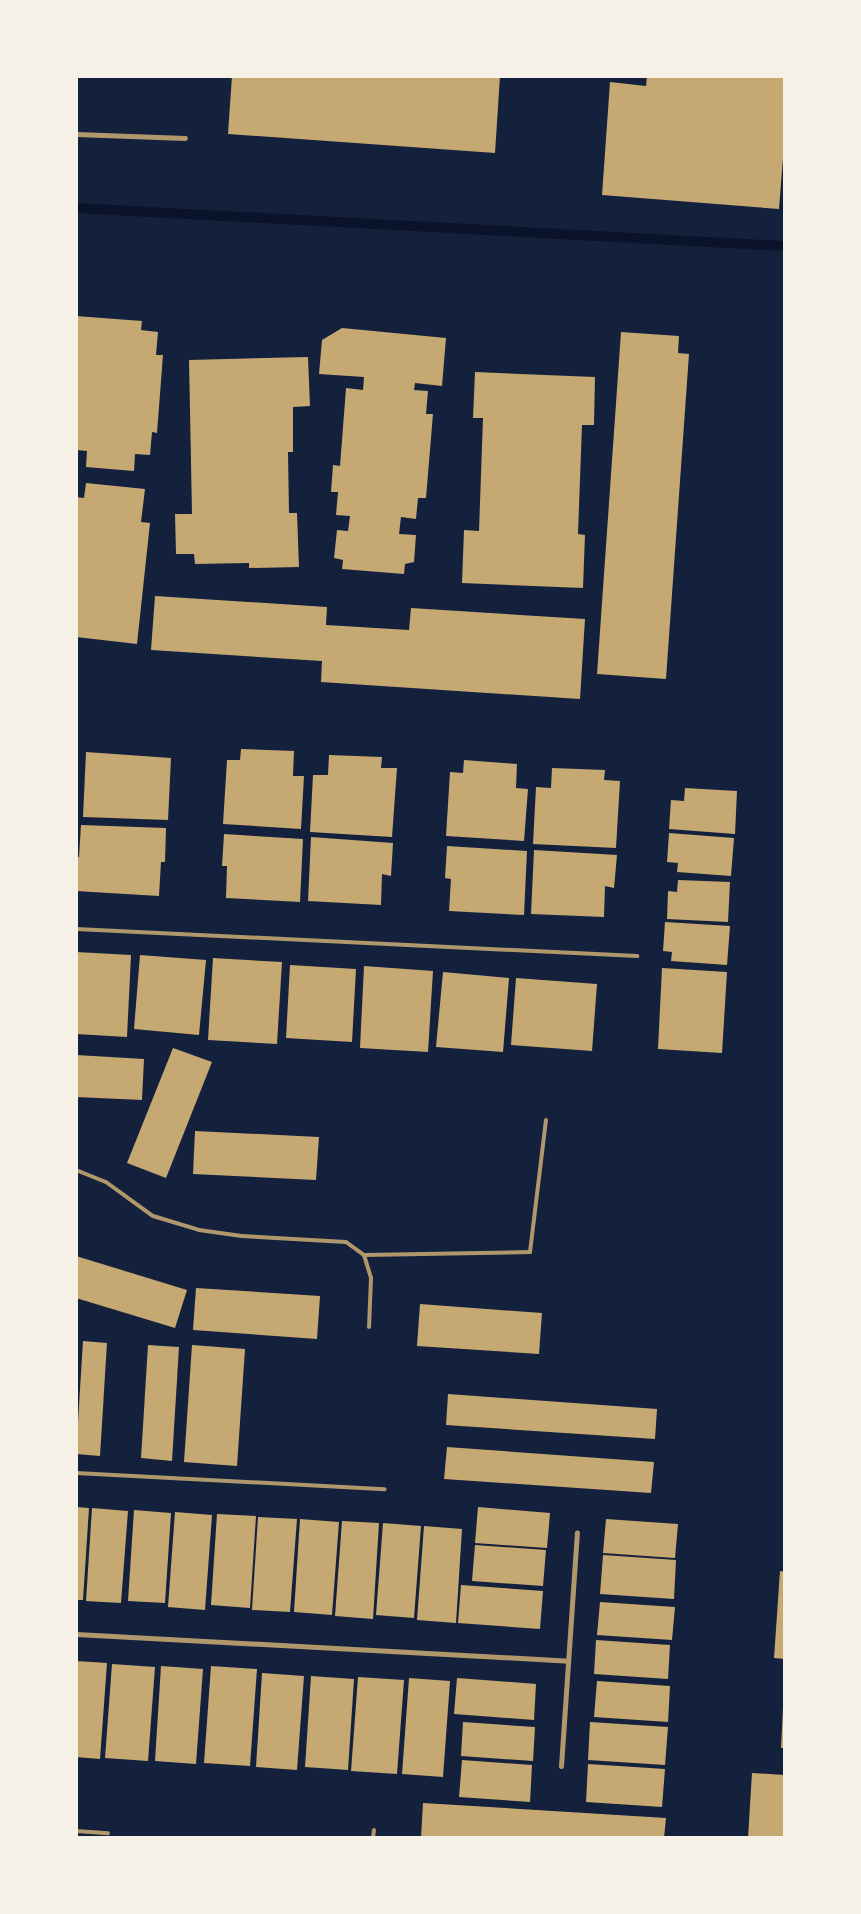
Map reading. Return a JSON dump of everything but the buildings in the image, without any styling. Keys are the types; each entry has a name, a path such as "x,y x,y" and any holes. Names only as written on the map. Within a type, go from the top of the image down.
{"street":[{"path":"76,134 185,138"},
{"path":"561,1766 577,1533"},
{"path":"76,1634 568,1661"}],"lane":[{"path":"76,929 637,956"},
{"path":"76,1170 106,1182 153,1216 199,1230 242,1236 346,1242 364,1255 530,1252 546,1120"},
{"path":"364,1255 371,1278 368,1327"},
{"path":"76,1473 385,1488"},
{"path":"373,1838 374,1830"},
{"path":"76,1831 108,1833"}],"waterway":[{"path":"76,208 785,246"}]}
